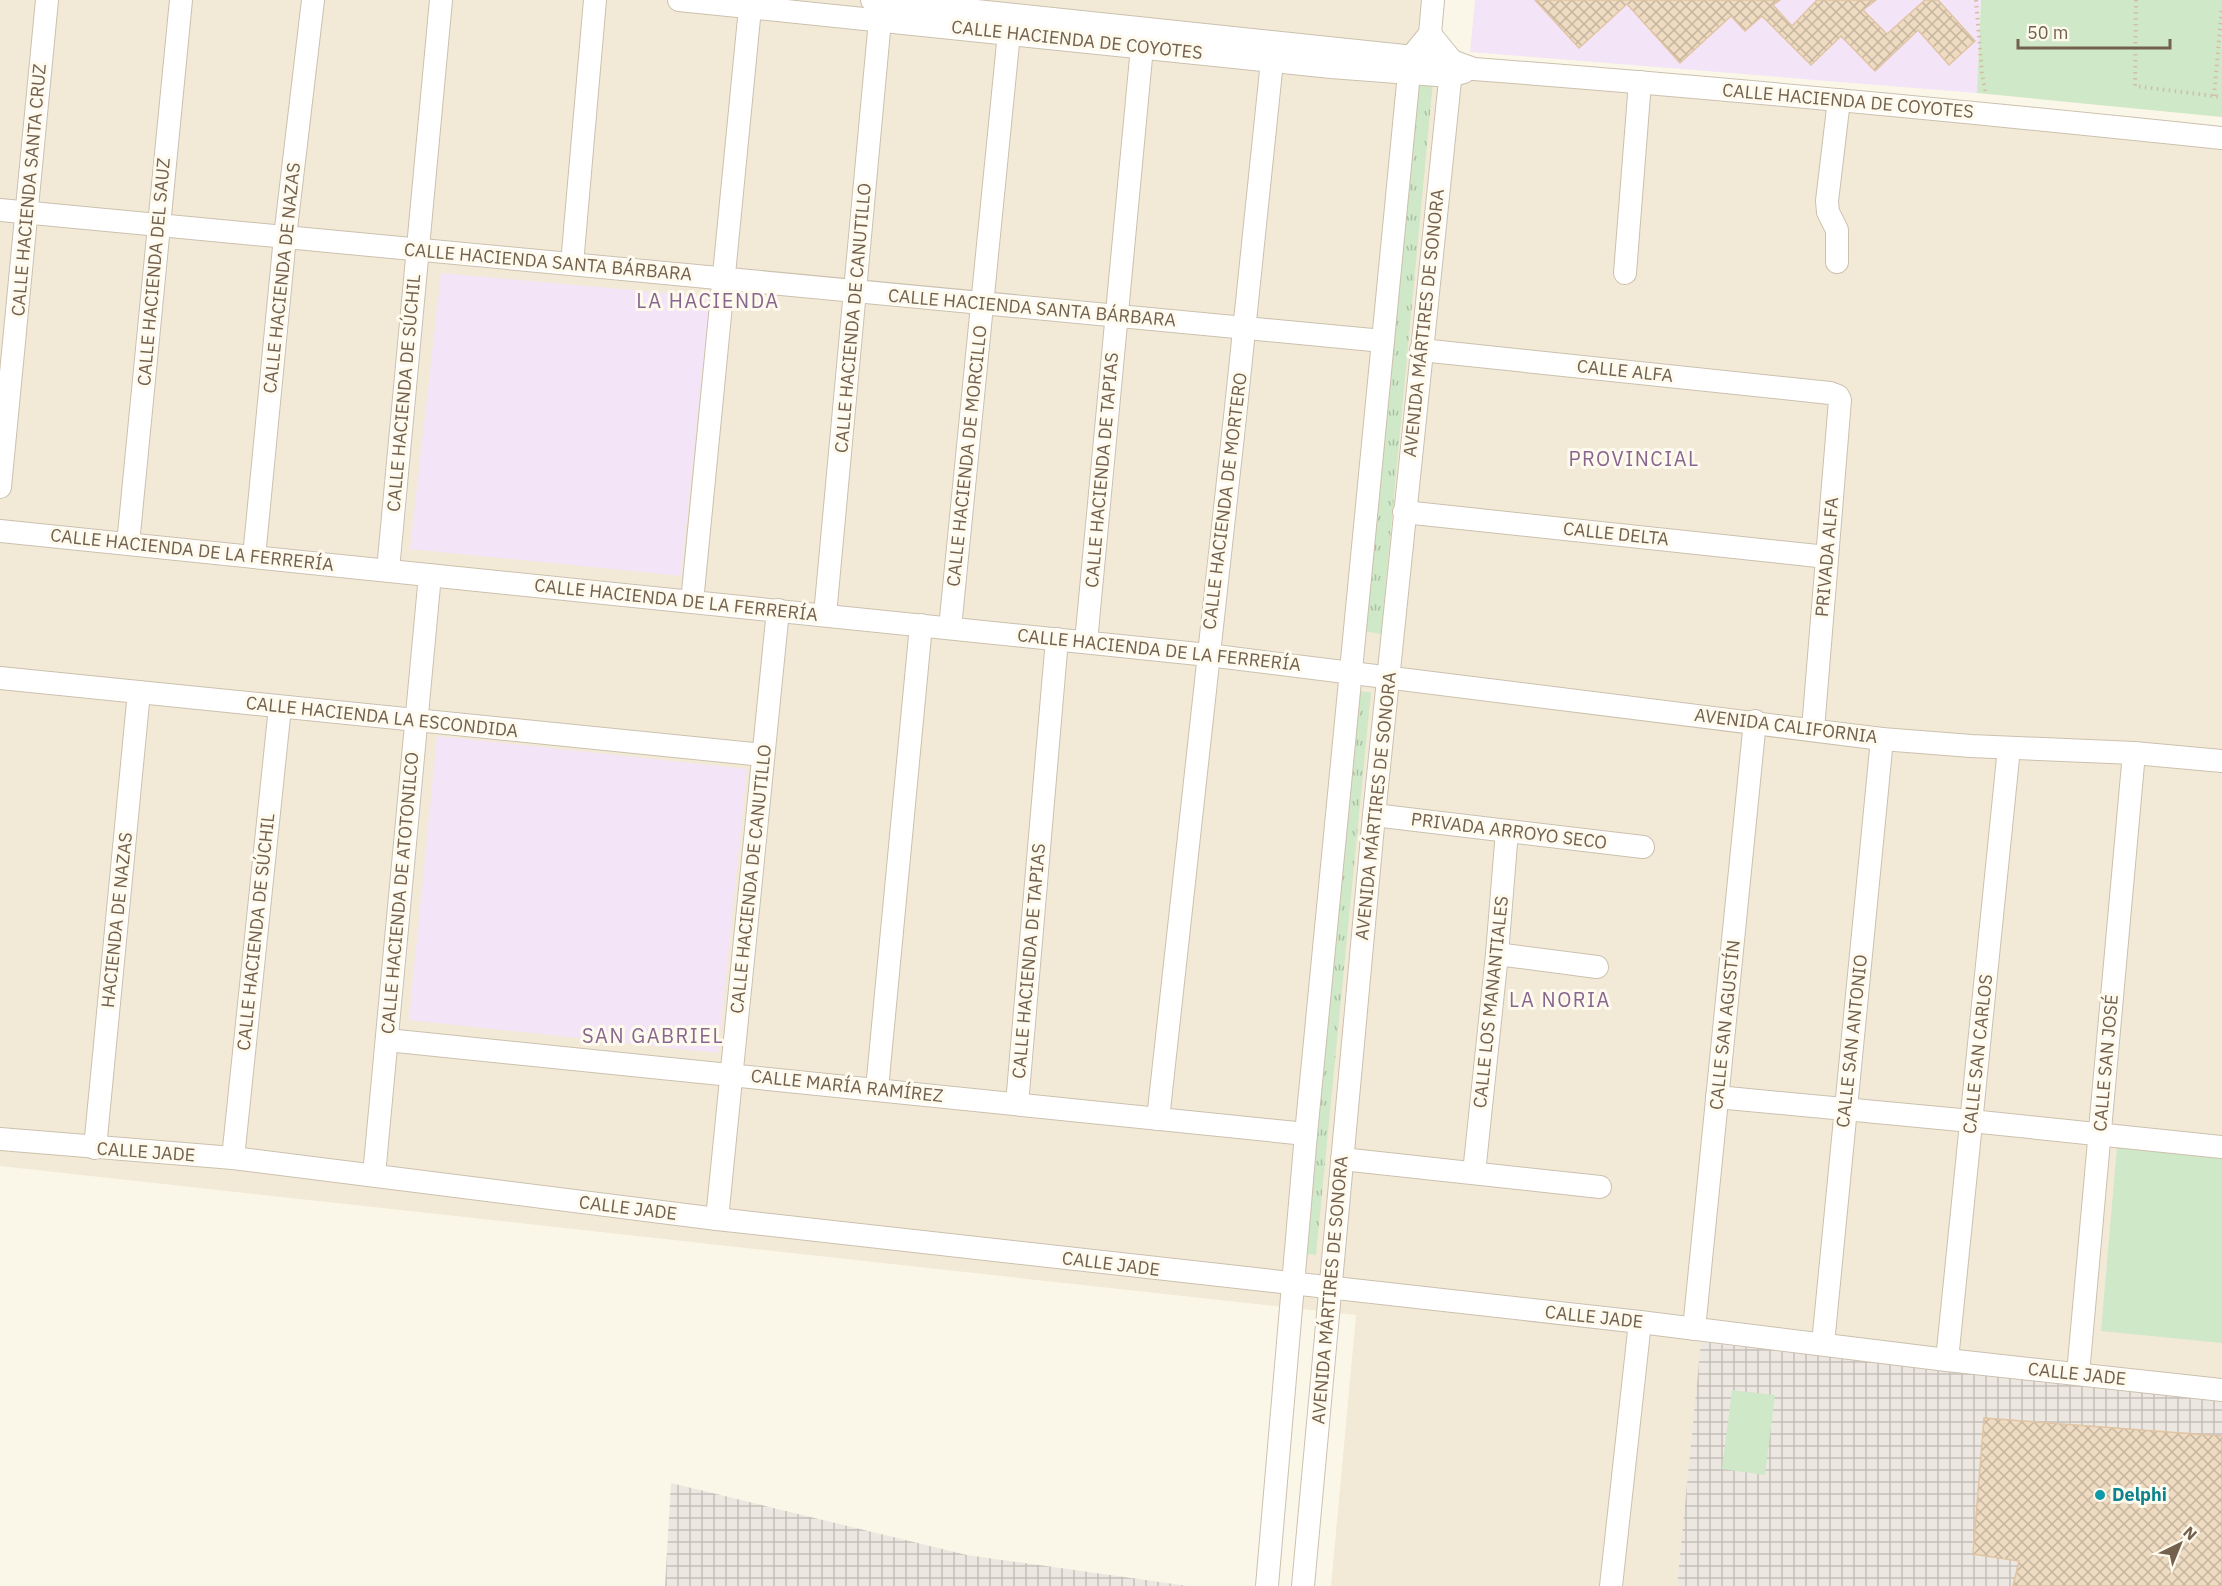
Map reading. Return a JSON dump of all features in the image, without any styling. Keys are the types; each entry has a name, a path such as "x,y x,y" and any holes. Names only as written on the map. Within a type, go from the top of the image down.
{"street":[{"name":"CALLE HACIENDA SANTA CRUZ","path":"0,487 47,0"},
{"name":"CALLE HACIENDA DEL SAUZ","path":"128,544 180,0"},
{"name":"CALLE HACIENDA DE NAZAS","path":"254,557 285,237 313,0"},
{"name":"CALLE HACIENDA DE SÚCHIL","path":"388,570 441,0"},
{"path":"572,264 595,0"},
{"name":"CALLE HACIENDA DE COYOTES","path":"680,0 750,8 876,10 1041,18 1410,65"},
{"path":"1410,65 1430,34 1433,0"},
{"path":"692,602 750,8"},
{"name":"CALLE HACIENDA DE COYOTES","path":"876,10 1009,33 1041,18 1142,47 1272,61 1410,65 1640,82 2222,138"},
{"name":"CALLE HACIENDA DE CANUTILLO","path":"825,615 855,291 876,10"},
{"name":"CALLE HACIENDA DE MORCILLO","path":"950,628 1009,33"},
{"path":"1430,34 1451,68"},
{"name":"CALLE HACIENDA DE TAPIAS","path":"1086,642 1142,47"},
{"name":"CALLE HACIENDA DE MORTERO","path":"1158,1119 1272,61"},
{"name":"AVENIDA MÁRTIRES DE SONORA","path":"1267,1586 1306,1134 1410,65"},
{"name":"AVENIDA MÁRTIRES DE SONORA","path":"1303,1586 1374,815 1451,68"},
{"path":"1625,273 1640,82"},
{"path":"1837,262 1837,230 1828,212 1827,201 1839,100"},
{"name":"CALLE HACIENDA SANTA BÁRBARA","path":"0,210 1383,341"},
{"name":"CALLE ALFA","path":"1421,350 1830,393"},
{"name":"PRIVADA ALFA","path":"1813,729 1840,400 1838,396 1830,393"},
{"name":"CALLE DELTA","path":"1404,512 1827,557"},
{"name":"CALLE HACIENDA DE LA FERRERÍA","path":"0,531 1086,642 1352,672"},
{"name":"CALLE HACIENDA DE ATOTONILCO","path":"374,1175 430,575"},
{"name":"CALLE HACIENDA DE CANUTILLO","path":"717,1219 778,610"},
{"path":"877,1089 921,625"},
{"name":"CALLE HACIENDA DE TAPIAS","path":"1017,1104 1057,639"},
{"name":"AVENIDA CALIFORNIA","path":"1352,672 1755,721 1882,739 2009,748 2134,753 2222,761"},
{"name":"CALLE HACIENDA LA ESCONDIDA","path":"0,678 763,755"},
{"name":"HACIENDA DE NAZAS","path":"94,1148 139,692"},
{"name":"CALLE HACIENDA DE SÚCHIL","path":"232,1158 280,707"},
{"name":"CALLE SAN AGUSTÍN","path":"1694,1329 1755,721"},
{"name":"CALLE SAN ANTONIO","path":"1823,1344 1882,739"},
{"name":"CALLE SAN CARLOS","path":"1947,1360 2009,748"},
{"name":"CALLE SAN JOSÉ","path":"2078,1374 2134,753"},
{"name":"PRIVADA ARROYO SECO","path":"1374,815 1643,847"},
{"name":"CALLE LOS MANANTIALES","path":"1474,1173 1497,954 1507,831"},
{"path":"1497,954 1597,967"},
{"name":"CALLE MARÍA RAMÍREZ","path":"387,1040 1306,1134"},
{"path":"1717,1097 2222,1147"},
{"name":"CALLE JADE","path":"0,1139 232,1158 717,1219 1292,1285 1640,1322 1947,1360 2222,1390"},
{"path":"1342,1159 1600,1187"},
{"path":"1611,1586 1640,1322"}],"path":[{"path":"1976,0 1982,73 1989,114"},
{"path":"2136,0 2135,86 2222,97"},
{"path":"2214,96 2222,7"}],"shaded area":[{"path":"0,0 1421,0 1417,55 2222,148 2222,1396 1702,1342 1677,1586 1331,1586 1356,1315 0,1166"},
{"path":"1475,0 1981,0 1977,93 1470,52"},
{"path":"441,273 710,297 681,576 410,549"},
{"path":"437,736 747,769 718,1053 409,1020"},
{"path":"1701,1342 2222,1402 2222,1586 1677,1586"},
{"path":"671,1483 967,1555 1188,1586 665,1586"}],"green space":[{"path":"1981,0 2222,0 2222,117 1977,93"},
{"path":"1416,80 1433,81 1381,634 1363,631"},
{"path":"1353,691 1371,692 1316,1255 1300,1253"},
{"path":"2117,1147 2222,1157 2222,1343 2101,1331"},
{"path":"1732,1390 1775,1395 1765,1475 1722,1469"}],"building":[{"path":"1535,0 1780,0 1773,5 1792,26 1817,0 1876,0 1863,10 1887,34 1925,0 1938,0 1975,41 1949,65 1918,30 1875,71 1841,36 1811,65 1762,16 1745,31 1731,16 1680,63 1627,4 1579,48"},
{"name":"Delphi","path":"1984,1418 2222,1436 2222,1586 2013,1586 2019,1561 1973,1554"}],"place":[{"name":"Delphi","path":"2100,1495"}],"district":[{"name":"LA HACIENDA","path":"708,301"},
{"name":"PROVINCIAL","path":"1634,459"},
{"name":"LA NORIA","path":"1560,1000"},
{"name":"SAN GABRIEL","path":"653,1036"}]}
